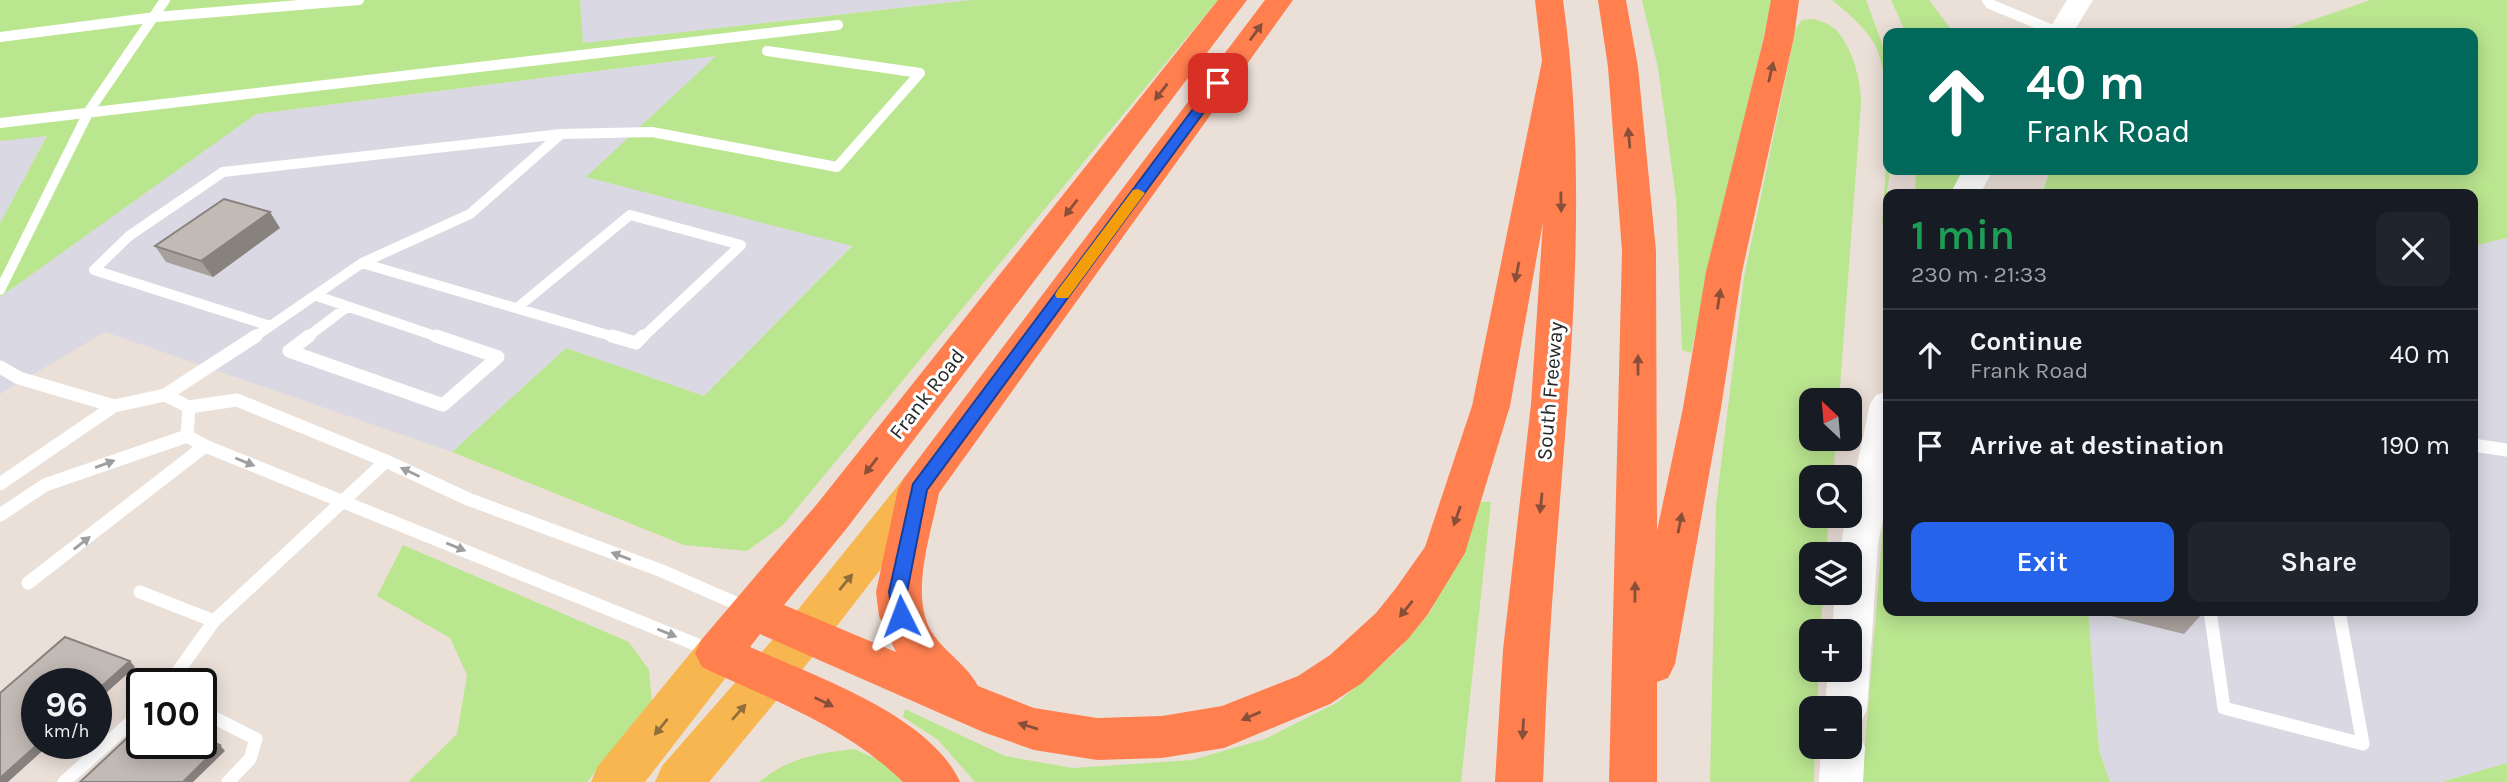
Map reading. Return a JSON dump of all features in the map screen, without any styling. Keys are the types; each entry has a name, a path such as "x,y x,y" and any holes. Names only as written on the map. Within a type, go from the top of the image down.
{"highway":[{"name":"Frank Road","path":"718,653 832,516 1233,0"},
{"path":"970,704 934,670 916,648 901,616 898,592 919,489 1279,0"},
{"name":"South Freeway","path":"1519,782 1526,650 1550,404 1561,208 1557,61 1549,0"},
{"path":"1612,0 1623,67 1639,251 1634,770"},
{"path":"1634,770 1702,408 1724,272 1779,37 1785,0"},
{"path":"752,611 1034,729 1097,739 1162,737 1224,727 1314,690 1346,669 1392,626 1444,553 1491,406 1557,61"},
{"path":"718,653 860,719 898,745 936,782"}],"main road":[{"path":"2063,28 2080,0"},
{"path":"1854,619 1859,544 1883,426"},
{"path":"679,782 804,635 919,489"},
{"name":"Frank Road","path":"615,782 718,653"},
{"path":"1841,782 1842,759"}],"lane":[{"path":"0,290 89,111 165,0"},
{"path":"0,37 156,16 359,0"},
{"path":"1987,0 1990,4 2048,28"},
{"path":"0,123 838,25"},
{"path":"270,326 94,270 129,236 223,172 561,134 652,132 837,167 920,73 767,51"},
{"path":"0,484 114,406 165,395 317,296 362,263 470,214 561,134"},
{"path":"362,263 636,343 741,245 630,215 517,308"},
{"path":"317,296 498,357 443,405 289,351 347,307"},
{"path":"0,367 19,379 114,406"},
{"path":"165,395 189,407 237,400 386,461 468,499 662,571 752,611"},
{"path":"187,436 189,407"},
{"path":"0,514 45,485 187,436 205,446 718,653"},
{"path":"27,583 205,446"},
{"path":"2478,446 2507,450"},
{"path":"180,668 214,621 386,461"},
{"path":"140,592 214,621"},
{"path":"2211,616 2224,708 2363,744 2340,616"},
{"path":"217,719 256,739 250,759 228,782"},
{"path":"112,738 126,726"},
{"path":"71,780 91,759"}],"shaded area":[{"path":"580,0 971,0 582,43"},
{"path":"718,56 587,177 852,245 704,396 566,348 452,452 105,332 0,394 0,297 256,114"},
{"path":"47,135 0,223 0,141"},
{"path":"2507,238 2507,763 2441,782 2110,782 2099,750 2088,616 2478,616 2478,245"}],"green space":[{"path":"0,0 580,0 583,43 971,0 1218,0 783,525 747,551 684,545 452,452 566,348 704,396 852,246 586,177 716,56 256,114 0,297 0,223 47,136 0,141"},
{"path":"1642,0 1772,0 1691,353 1682,350 1676,198 1658,68"},
{"path":"1832,0 1866,0 1883,46 1883,70 1876,47 1851,16"},
{"path":"1891,0 1929,0 1950,28 1904,28"},
{"path":"2370,0 2507,0 2507,238 2478,245 2478,189 2044,189 2048,175 2478,175 2478,28 2289,28"},
{"path":"1813,19 1826,23 1843,38 1858,76 1861,104 1840,388 1799,388 1799,452 1835,452 1834,465 1799,465 1799,528 1828,528 1827,542 1799,542 1799,605 1822,605 1822,619 1799,619 1799,682 1818,682 1818,696 1799,696 1799,759 1815,759 1814,782 1710,782 1716,505 1744,277 1796,28 1802,20"},
{"path":"1885,175 1889,175 1887,189 1884,189"},
{"path":"1916,175 1982,175 1982,189 1915,189"},
{"path":"1479,502 1491,502 1461,782 975,782 938,740 903,717 905,709 1005,756 1073,768 1192,760 1265,739 1338,702 1398,650 1431,611"},
{"path":"1883,526 1883,616 2088,616 2099,750 2110,782 1862,782"},
{"path":"403,545 629,642 649,670 652,703 587,782 408,782 457,734 467,675 450,638 377,596"},
{"path":"854,749 886,763 903,782 759,782 792,762"},
{"path":"2507,763 2507,782 2441,782"}],"building":[{"path":"224,199 270,212 201,261 155,246"},
{"path":"65,637 130,661 112,677 112,668 29,668"},
{"path":"21,675 21,759 0,778 0,693"},
{"path":"126,739 126,759 206,759 183,782 80,782 105,759 112,759 112,752"}],"slow traffic":[{"path":"1063,295 1138,193"}],"route":[{"path":"901,616 898,592 901,569 919,489 1218,83"}]}
